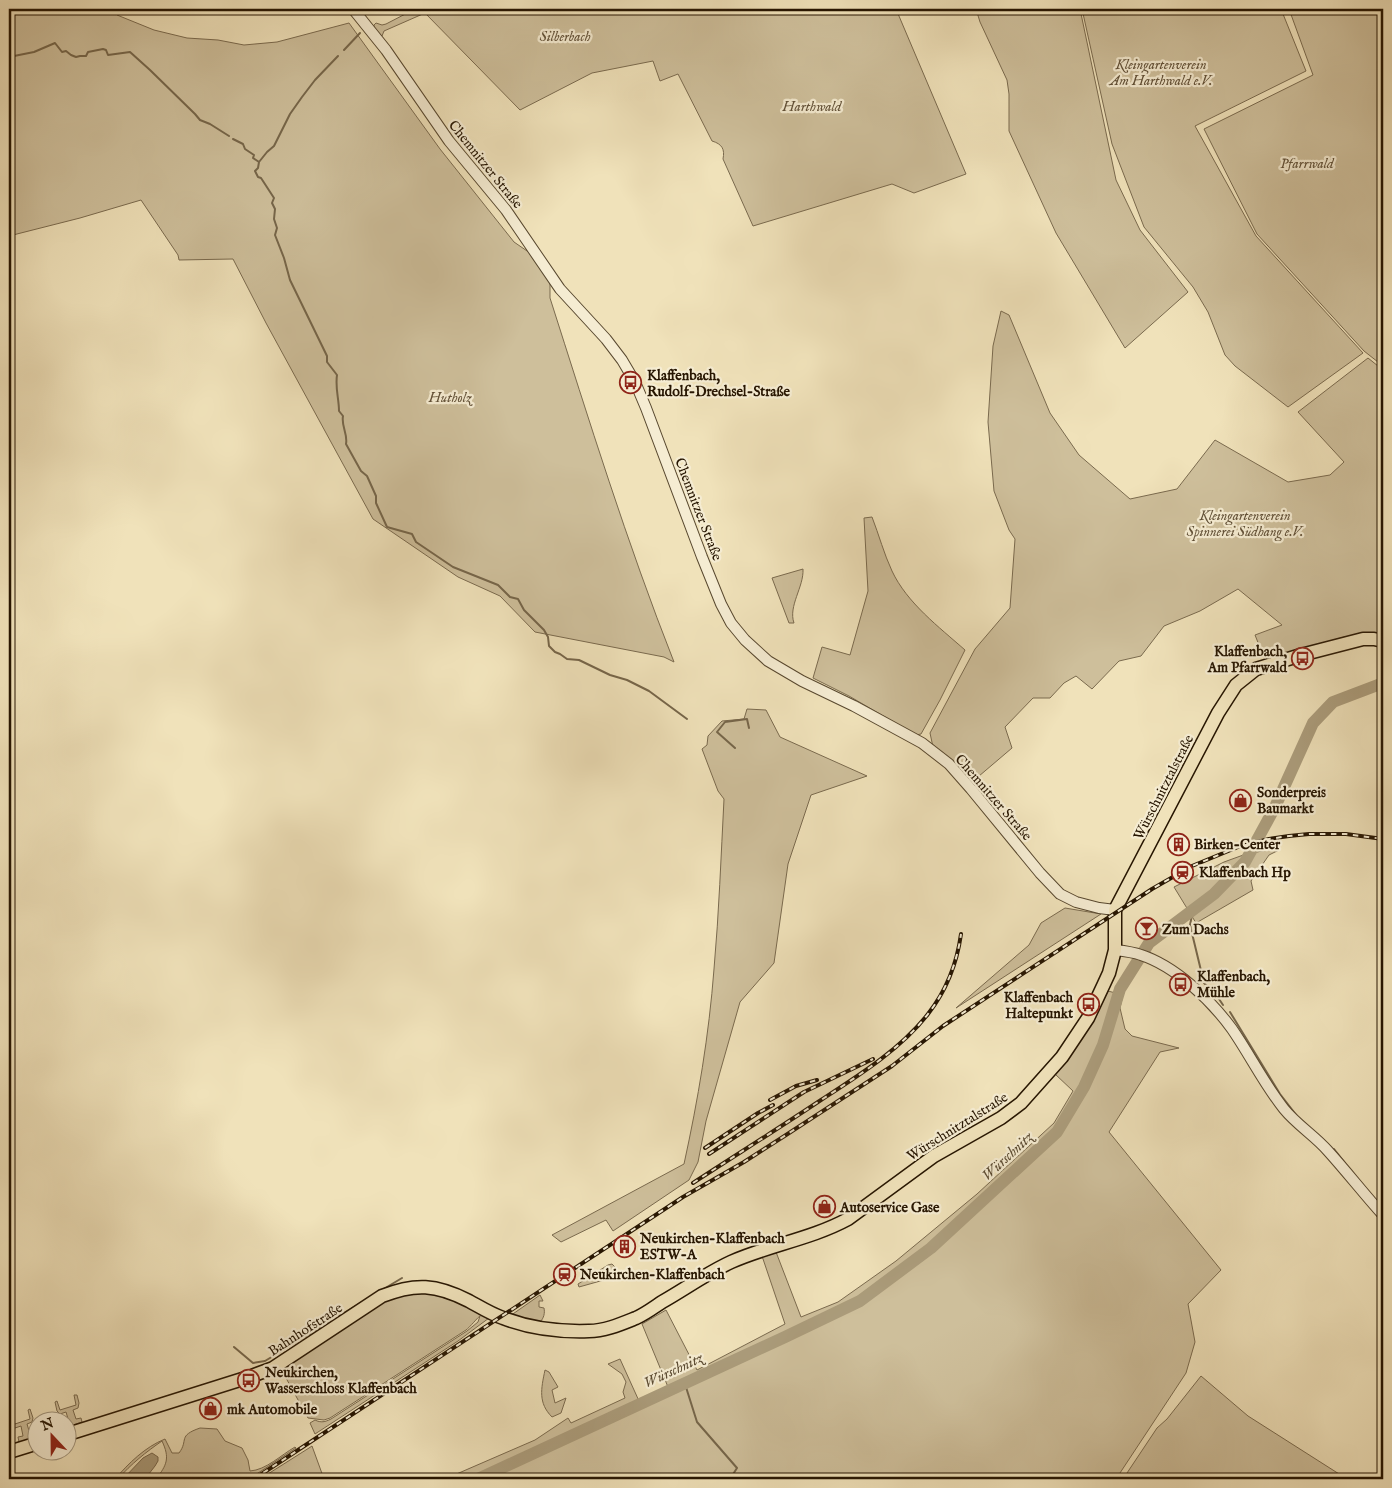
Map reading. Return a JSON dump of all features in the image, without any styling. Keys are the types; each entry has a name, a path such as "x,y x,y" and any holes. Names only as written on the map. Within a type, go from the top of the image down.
{"main road":[{"name":"Würschnitztalstraße","path":"554,1329 589,1331 607,1329 624,1323 640,1316 729,1263 834,1227 863,1209 934,1156 1001,1118 1029,1097 1062,1057 1088,1018 1104,986 1115,950 1115,910 1218,713 1236,685 1256,669 1280,661 1363,639 1383,641"},
{"name":"Bahnhofstraße","path":"78,1431 274,1368 382,1296 405,1288 431,1287 450,1293 504,1319 554,1329"},
{"path":"9,1452 28,1446"}],"street":[{"name":"Chemnitzer Straße","path":"353,9 386,50 448,141 506,210 560,289 606,339 622,360 635,382 646,408 721,604 731,623 745,640 768,661 802,681 854,706 922,743 948,764 971,789 1040,873 1060,894 1076,902 1115,910"},
{"path":"1115,950 1133,953 1150,959 1188,982 1220,1014 1231,1028 1284,1109 1327,1150 1383,1214"}],"green space":[{"name":"Hutholz","path":"9,9 118,9 117,15 154,30 187,38 218,40 244,45 277,42 349,23 440,149 514,242 530,253 550,283 550,298 624,527 674,662 664,657 535,632 500,596 458,577 373,519 233,259 179,260 178,255 141,200 9,236"},
{"name":"Harthwald","path":"415,9 896,9 966,174 914,193 892,184 753,226 723,159 724,152 722,147 712,141 678,74 660,81 653,61 592,73 520,110 425,13 384,31 382,36 374,28 376,23 386,24"},
{"path":"976,9 1080,9 1116,180 1140,230 1188,292 1125,348 1056,233 1009,131 1007,80 980,22"},
{"name":"Kleingartenverein Am Harthwald e.V.","path":"1082,9 1281,9 1306,71 1195,126 1256,236 1363,353 1288,407 1235,366 1225,355 1208,312 1193,287 1144,227 1112,144"},
{"name":"Pfarrwald","path":"1289,9 1383,9 1383,366 1364,351 1257,234 1204,129 1313,75"},
{"name":"Kleingartenverein Spinnerei Südhang e.V.","path":"1001,311 1009,315 1050,413 1079,455 1130,499 1177,489 1215,440 1288,482 1330,475 1344,462 1298,412 1368,358 1383,370 1383,637 1344,637 1265,660 1255,635 1282,625 1238,589 1200,611 1164,626 1141,656 1119,661 1092,689 1076,676 1064,683 1050,698 1033,698 1005,727 1012,748 972,782 933,747 930,733 975,649 1010,608 1015,539 1009,530 994,491 988,422 993,346"},
{"path":"872,517 889,565 898,583 924,614 965,650 921,734 916,735 849,696 813,678 822,647 850,655 868,591 864,518"},
{"path":"803,569 803,576 794,603 794,623 789,623 772,578"},
{"path":"747,709 766,710 780,737 867,776 811,795 788,864 774,963 740,1002 706,1121 698,1162 689,1180 613,1231 606,1220 561,1242 552,1235 684,1164 698,1092 712,994 724,799 718,791 702,749 707,745 708,736 722,721 744,719"},
{"path":"1281,849 1269,855 1251,881 1253,890 1196,923 1174,887 1224,862 1246,854"},
{"path":"1065,908 1101,914 956,1008 1029,945 1041,923"},
{"path":"1108,991 1123,995 1120,1008 1125,1029 1132,1036 1179,1048 1160,1052 1109,1132 1221,1270 1188,1304 1195,1342 1186,1373 1116,1479 445,1479 535,1440 568,1418 571,1423 625,1398 623,1392 626,1382 622,1374 608,1364 620,1359 639,1401 668,1387 642,1324 666,1310 697,1370 785,1324 762,1256 776,1252 801,1317 838,1302 896,1261 977,1194 1054,1123 1073,1091 1055,1074 1096,1015"},
{"path":"612,1264 617,1271 615,1276 579,1287 578,1284"},
{"path":"409,1293 431,1294 451,1300 489,1318 458,1341 315,1434 310,1423 315,1420 323,1422 331,1419 467,1331 478,1322 480,1316 466,1330 330,1418 324,1420 308,1418 286,1378 285,1369 291,1362 384,1302"},
{"path":"540,1295 543,1301 539,1301 539,1307 544,1308 544,1312 540,1322 510,1316"},
{"path":"545,1370 549,1372 558,1387 552,1390 555,1403 566,1398 561,1413 552,1417 544,1406 542,1395"},
{"path":"1201,1376 1248,1416 1347,1479 1123,1479 1157,1428 1167,1419"},
{"path":"74,1395 77,1395 78,1408 60,1410 76,1405"},
{"path":"57,1401 60,1410 57,1410 55,1402"},
{"path":"11,1415 15,1424 28,1420 28,1440 19,1442 18,1437 23,1436 21,1426 15,1428 9,1416"},
{"path":"81,1418 82,1422 78,1423 78,1419"},
{"path":"200,1428 217,1429 225,1441 242,1448 248,1460 250,1471 268,1465 296,1448 249,1479 156,1479 163,1470 167,1457 162,1441 139,1458 118,1479 115,1479 138,1456 151,1446 165,1439 172,1453 179,1453 188,1433"},
{"path":"312,1446 324,1479 260,1479 309,1448"}],"shaded area":[{"path":"152,1453 158,1457 158,1461 145,1479 123,1479 143,1458"}],"waterway":[{"path":"344,50 360,33"},
{"path":"9,57 34,52 55,43 62,52 66,51 76,57 86,56 88,52 103,49 106,50 108,55 130,52 200,120 229,136"},
{"path":"259,162 274,146 290,114 302,97 338,56"},
{"path":"233,139 243,144 245,149 254,155 253,158 259,162 258,168 255,171 274,198 272,203 275,209 274,219 277,228 275,235 290,280 327,356 327,362 337,375 339,411 343,416 346,444 361,471 367,476 387,527 412,534 416,542 453,567 498,585 510,597 518,599 524,610 544,630 548,637 549,646 555,652 567,659 579,660 649,691 687,719"},
{"name":"Würschnitz","path":"478,1479 860,1301 931,1248 1057,1132 1084,1087 1103,1045 1120,989 1149,943 1214,894 1245,862 1275,807 1313,723 1333,702 1383,683"},
{"path":"735,748 717,732 725,722 747,719 749,728"},
{"path":"1193,910 1190,925 1204,983 1223,1005"},
{"path":"1230,1012 1280,1094 1297,1116"},
{"path":"1334,1149 1345,1163"},
{"path":"382,1290 402,1278"},
{"path":"234,1347 253,1363 265,1361 367,1299"},
{"path":"685,1384 697,1422 737,1468 730,1479"}],"railway":[{"path":"254,1479 683,1197 744,1162 892,1066 943,1026 1152,889 1192,866 1238,847 1289,836 1346,834 1383,839"},
{"path":"693,1183 850,1081 905,1039 928,1014 940,996 954,966 961,934"},
{"path":"709,1154 804,1092 873,1059"},
{"path":"770,1100 796,1086 817,1080"},
{"path":"705,1148 773,1105"}],"place":[{"name":"Klaffenbach, Rudolf-Drechsel-Straße","path":"631,383"},
{"name":"Klaffenbach, Am Pfarrwald","path":"1303,659"},
{"name":"Sonderpreis Baumarkt","path":"1241,800"},
{"name":"Birken-Center","path":"1178,844"},
{"name":"Klaffenbach Hp","path":"1183,872"},
{"name":"Zum Dachs","path":"1146,929"},
{"name":"Klaffenbach, Mühle","path":"1181,984"},
{"name":"Klaffenbach Haltepunkt","path":"1089,1005"},
{"name":"Autoservice Gase","path":"824,1207"},
{"name":"Neukirchen-Klaffenbach ESTW-A","path":"624,1246"},
{"name":"Neukirchen-Klaffenbach","path":"564,1274"},
{"name":"Neukirchen, Wasserschloss Klaffenbach","path":"249,1380"},
{"name":"mk Automobile","path":"211,1409"}],"park label":[{"name":"Silberbach","path":"565,36"}]}
